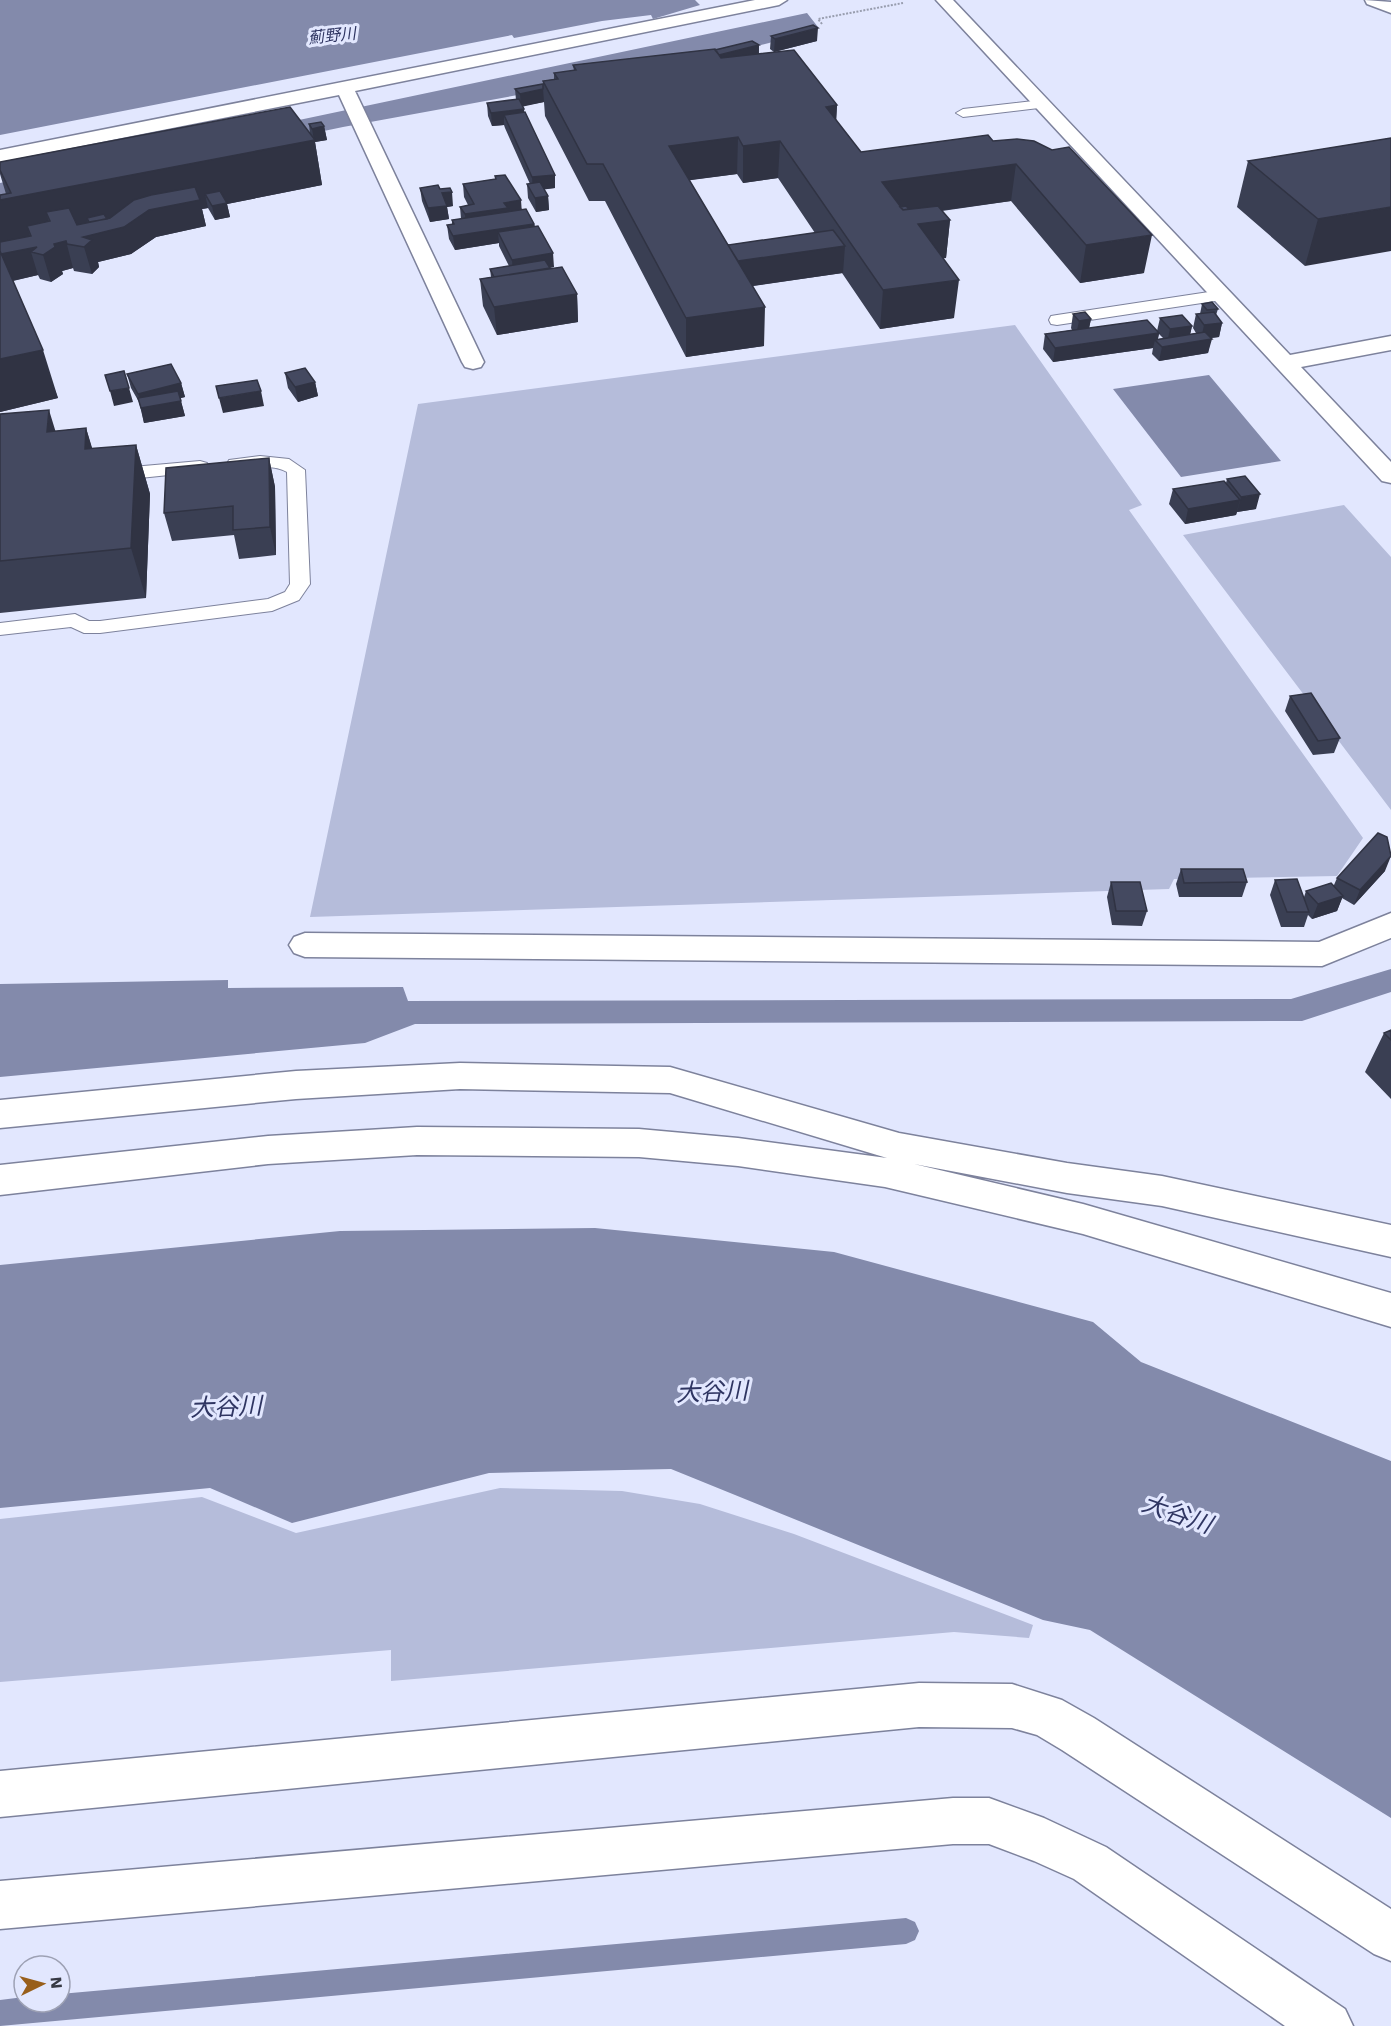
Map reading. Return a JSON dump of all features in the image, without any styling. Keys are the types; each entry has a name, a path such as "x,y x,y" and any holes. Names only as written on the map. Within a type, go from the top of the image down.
{"street":[{"path":"0,156 345,89 779,0"},
{"path":"944,0 1391,476"},
{"path":"1373,0 1391,8"},
{"path":"669,7 682,21"},
{"path":"345,89 473,362"},
{"path":"1286,363 1391,343"},
{"path":"305,945 1322,954 1391,925"},
{"path":"0,1114 296,1085 460,1076 670,1080 899,1147 1083,1219 1391,1310"},
{"path":"0,1180 268,1150 417,1141 639,1143 738,1152 885,1172 1066,1178 1162,1191 1391,1241"},
{"path":"0,1794 919,1705 1012,1706 1046,1716 1078,1734 1391,1937"},
{"path":"0,1905 953,1821 989,1821 1044,1841 1090,1863 1328,2026"}],"lane":[{"path":"963,113 1042,104"},
{"path":"1057,320 1222,295"},
{"path":"0,629 75,620 84,627 100,627 272,605 292,596 300,584 296,470 288,464 276,460 121,474 90,465"}],"path":[{"path":"822,24 818,19 907,2"}],"shaded area":[{"path":"1015,325 1142,505 1129,510 1363,838 1337,876 1174,879 1169,889 310,917 418,404"},
{"path":"1344,505 1391,557 1391,810 1183,535"},
{"path":"500,1488 622,1491 700,1504 794,1534 1033,1625 1029,1638 954,1632 391,1681 391,1650 0,1682 0,1519 202,1497 296,1533"}],"water":[{"name":"薊野川","path":"0,0 695,0 700,5 653,19 651,15 602,21 514,38 512,35 0,135"},
{"path":"807,13 818,27 769,43 676,66 343,127 0,198 0,183"},
{"path":"1209,375 1281,461 1181,477 1113,389"},
{"path":"1391,969 1391,992 1302,1021 415,1024 365,1043 0,1077 0,984 228,980 228,988 403,987 408,1001 1291,999"},
{"name":"大谷川","path":"595,1228 834,1252 1093,1322 1141,1362 1391,1461 1391,1818 1090,1630 1043,1620 671,1469 489,1473 292,1523 210,1488 0,1508 0,1265 340,1231"}],"building":[{"path":"813,25 818,28 775,39 771,36"},
{"path":"752,41 759,45 719,55 715,50"},
{"path":"715,49 721,58 794,50 837,105 826,107 861,152 988,135 993,141 1017,139 1034,141 1052,150 1069,147 1152,235 1086,245 1016,164 882,182 903,210 938,206 950,220 918,224 959,280 883,290 780,141 743,146 738,137 669,146 765,307 686,318 603,164 587,164 543,81 558,79 554,73 576,70 573,65"},
{"path":"543,84 543,89 520,94 515,89"},
{"path":"519,99 524,109 491,113 487,103"},
{"path":"290,107 315,140 0,200 0,195 11,193 0,170 0,162"},
{"path":"525,112 555,175 532,177 504,115"},
{"path":"321,122 324,126 312,129 309,124"},
{"path":"1391,138 1391,207 1318,219 1248,161"},
{"path":"505,175 521,200 504,203 508,208 465,214 460,207 474,204 463,184 496,179 495,176"},
{"path":"540,182 548,196 535,198 527,184"},
{"path":"438,185 440,189 450,188 452,192 442,193 447,206 428,208 420,188"},
{"path":"195,187 200,200 149,210 124,227 83,237 92,240 84,247 67,244 66,241 54,244 55,247 43,255 31,252 37,247 1,254 0,242 31,236 27,226 50,221 46,212 69,208 77,225 110,218 134,200"},
{"path":"220,191 227,203 212,206 205,194"},
{"path":"526,209 534,224 453,236 447,225 454,224 452,220"},
{"path":"104,214 107,219 89,222 87,218"},
{"path":"538,226 553,253 512,260 498,232"},
{"path":"833,230 845,246 738,261 728,245"},
{"path":"0,251 43,350 0,359"},
{"path":"545,260 550,268 494,277 490,269"},
{"path":"562,267 577,294 494,307 480,279"},
{"path":"1212,302 1218,309 1207,310 1202,304"},
{"path":"1085,312 1091,319 1079,321 1073,314"},
{"path":"1214,312 1222,323 1204,325 1196,314"},
{"path":"1182,315 1192,326 1170,329 1160,318"},
{"path":"1147,320 1159,333 1055,348 1045,334"},
{"path":"1205,332 1212,339 1162,347 1155,340"},
{"path":"171,364 181,383 138,394 127,374"},
{"path":"305,368 315,382 295,387 285,373"},
{"path":"124,371 129,388 110,391 105,375"},
{"path":"257,380 261,391 219,398 216,386"},
{"path":"178,391 181,401 141,408 138,398"},
{"path":"49,410 47,432 86,428 85,449 136,445 131,548 0,561 0,414"},
{"path":"269,458 270,527 233,530 233,506 164,513 166,468"},
{"path":"1245,476 1260,494 1241,497 1227,479"},
{"path":"1224,481 1240,500 1188,509 1173,489"},
{"path":"1311,693 1340,738 1318,741 1290,696"},
{"path":"1378,833 1387,837 1391,856 1360,890 1337,878"},
{"path":"1181,869 1243,869 1247,882 1184,883"},
{"path":"1297,879 1309,912 1287,912 1275,880"},
{"path":"1111,882 1140,882 1147,911 1116,911"},
{"path":"1331,883 1343,896 1318,904 1306,891"},
{"path":"1391,1030 1391,1040 1384,1033"}],"waterway":[{"path":"0,2013 906,1931"}]}
